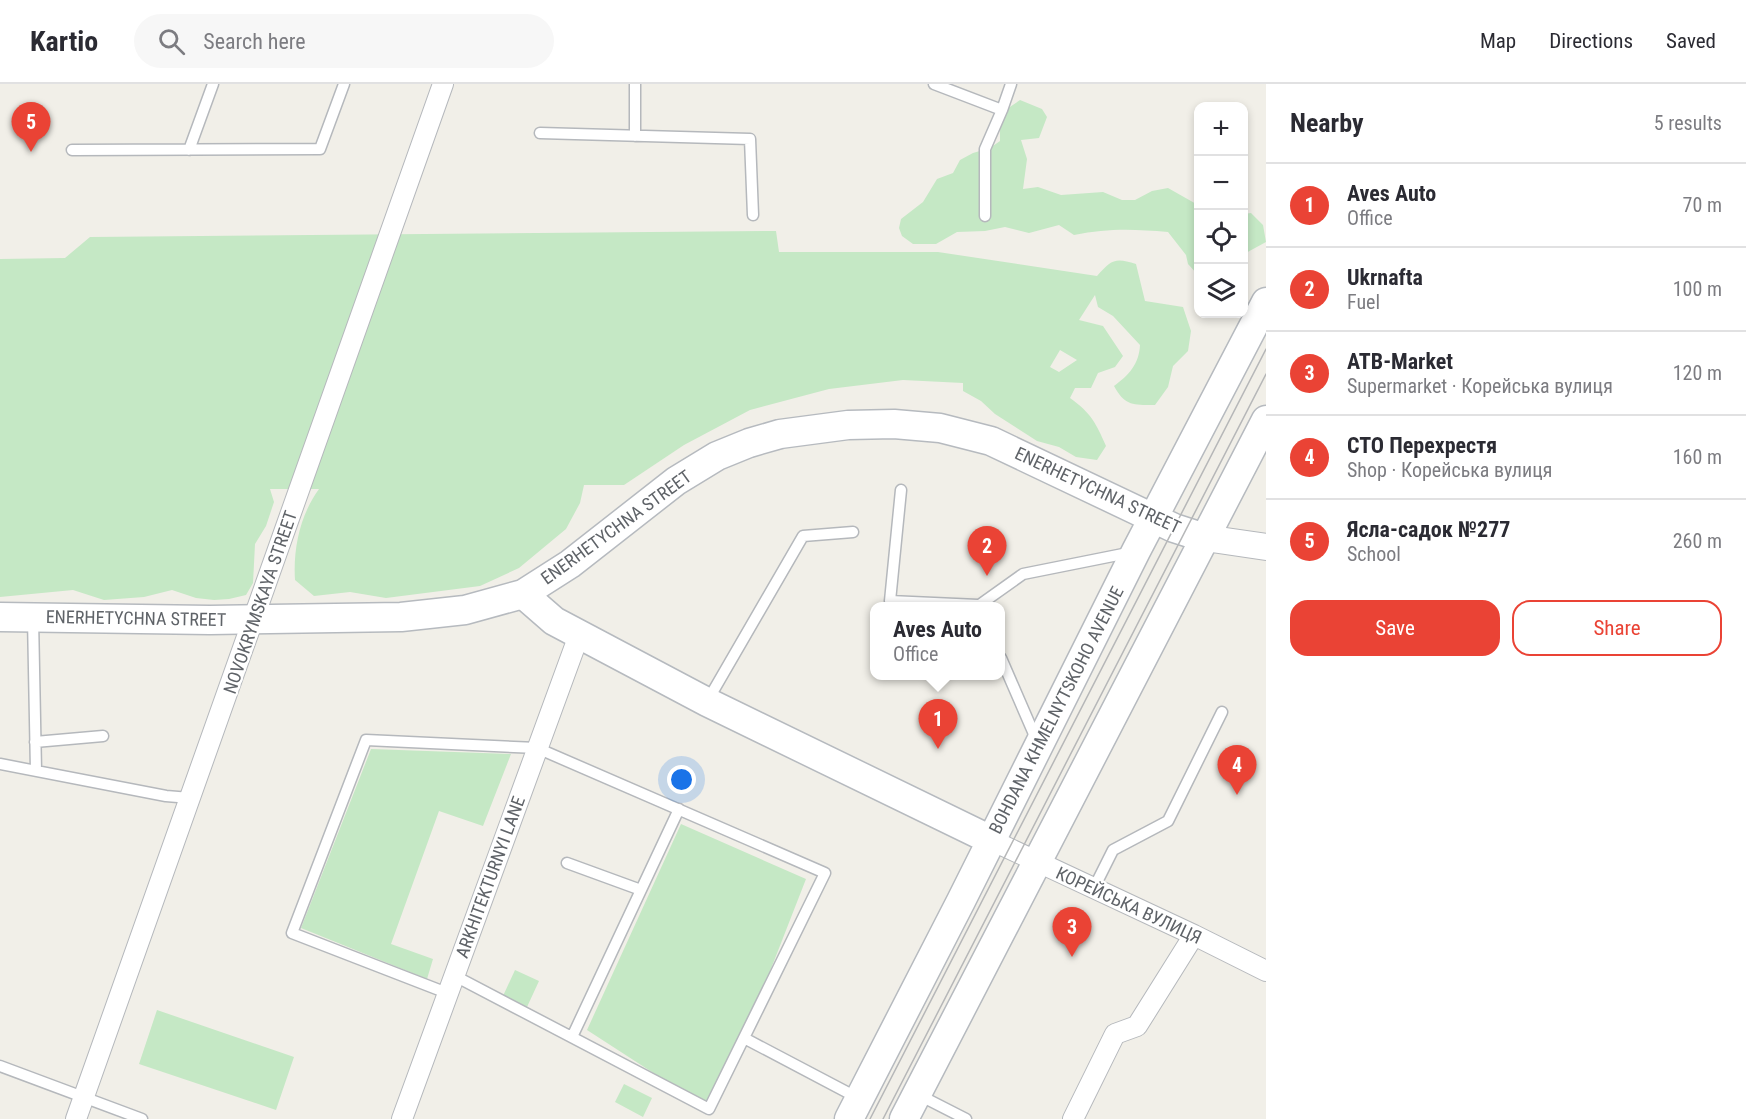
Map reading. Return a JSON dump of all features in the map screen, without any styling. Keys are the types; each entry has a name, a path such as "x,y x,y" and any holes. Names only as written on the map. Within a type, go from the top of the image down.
{"main road":[{"name":"BOHDANA KHMELNYTSKOHO AVENUE","path":"854,1109 1152,519 1266,302"},
{"path":"904,1119 1266,420"},
{"name":"ENERHETYCHNA STREET","path":"0,617 254,619 401,617 465,610 523,594 570,564 676,481 717,456 780,434 814,428 894,424 940,428 991,441 1039,462 1152,519 1205,538"},
{"path":"523,594 554,621 579,635 707,702 991,840"}],"street":[{"name":"NOVOKRYMSKAYA STREET","path":"76,1119 443,84"},
{"path":"1205,538 1266,547"},
{"name":"ARKHITEKTURNYI LANE","path":"402,1119 579,635"},
{"name":"КОРЕЙСЬКА ВУЛИЦЯ","path":"991,840 1194,934 1266,971"},
{"path":"1073,1119 1115,1034 1137,1026 1194,934"}],"lane":[{"path":"189,150 213,84"},
{"path":"72,150 320,149 344,84"},
{"path":"635,84 635,136"},
{"path":"934,84 1002,110"},
{"path":"985,216 985,149 1011,84"},
{"path":"540,133 750,139 753,215"},
{"path":"901,490 890,601 908,602"},
{"path":"707,702 803,536 853,532"},
{"path":"984,602 1023,574 1136,551"},
{"path":"32,617 36,771"},
{"path":"1005,667 1039,745"},
{"path":"1094,888 1113,850 1168,821 1222,712"},
{"path":"35,742 103,736"},
{"path":"366,740 537,748 825,873 709,1109 572,1037 450,984 292,933 366,740"},
{"path":"0,764 166,796 190,798"},
{"path":"572,1037 679,808"},
{"path":"567,863 641,890"},
{"path":"744,1038 854,1109"},
{"path":"0,1066 83,1099 142,1119"},
{"path":"917,1094 966,1119"}],"green space":[{"path":"1020,100 1042,109 1047,117 1039,138 1021,140 1027,159 1023,189 1038,187 1061,195 1103,192 1122,200 1135,200 1152,191 1168,188 1194,203 1194,271 1188,264 1186,255 1168,232 1121,230 1074,235 1059,225 1029,233 1005,227 985,231 957,232 936,244 913,244 902,236 899,228 901,219 923,202 937,179 953,173 960,160 990,148 1000,141 1000,127 1004,111"},
{"path":"1248,213 1251,213 1263,225 1266,242 1248,252"},
{"path":"776,231 779,252 938,252 1097,276 1114,261 1129,262 1136,264 1145,301 1183,307 1191,331 1188,351 1173,366 1168,387 1155,405 1130,403 1118,393 1114,386 1132,368 1138,358 1140,345 1113,316 1098,307 1095,295 1079,320 1103,326 1123,356 1115,367 1098,373 1091,388 1075,388 1070,398 1092,419 1106,446 1097,460 1076,457 1059,447 1037,441 963,391 963,383 903,380 829,389 750,410 684,445 624,485 584,485 580,503 566,529 519,568 480,586 386,598 350,592 314,596 295,580 295,556 303,521 319,489 270,489 274,502 266,526 255,544 253,583 246,595 214,600 196,598 172,590 144,597 104,600 73,590 0,597 0,259 65,258 90,237","holes":["1060,350 1077,360 1059,372 1050,367"]},
{"path":"371,749 511,754 483,826 439,811 391,944 433,959 427,979 301,928"},
{"path":"681,824 806,879 744,1038 709,1109 587,1030"},
{"path":"515,970 539,981 527,1007 503,996"},
{"path":"157,1010 294,1057 276,1110 139,1064"},
{"path":"624,1084 652,1098 643,1117 615,1102"}],"tram line":[{"path":"870,1119 1266,349"},
{"path":"883,1119 1266,374"}],"place":[{"name":"Ясла-садок №277","path":"31,152"},
{"name":"Ukrnafta","path":"987,576"},
{"name":"Aves Auto","path":"938,749"},
{"name":"СТО Перехрестя","path":"1237,795"},
{"name":"ATB-Market","path":"1072,957"}]}
